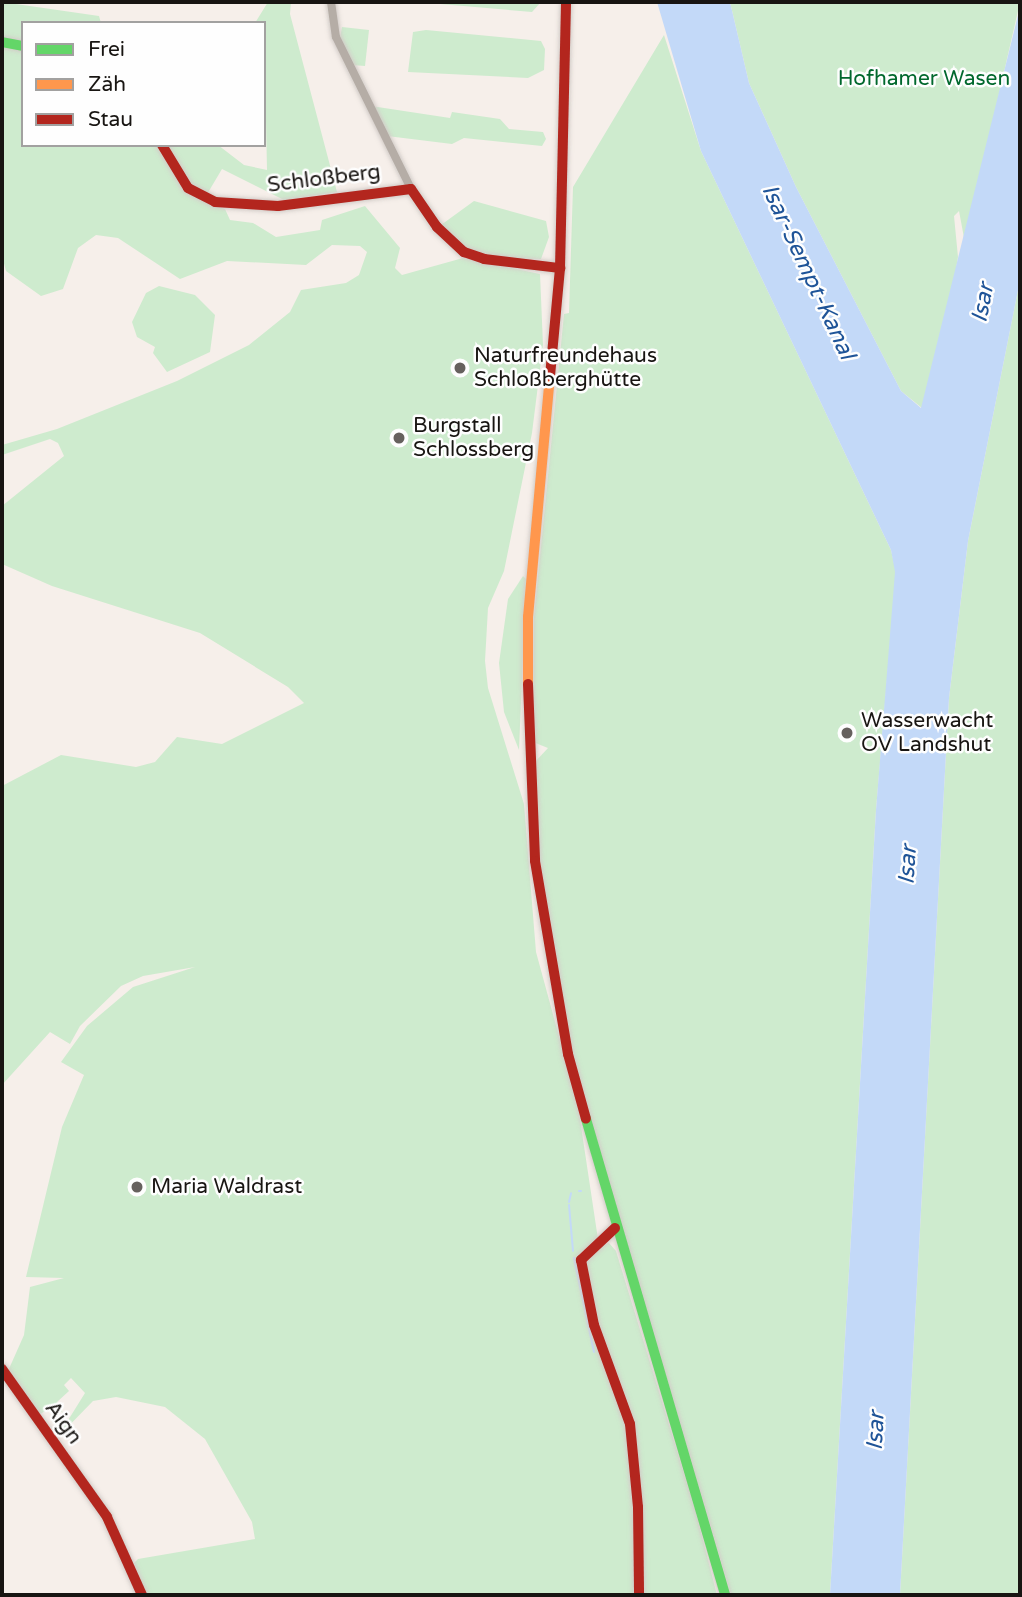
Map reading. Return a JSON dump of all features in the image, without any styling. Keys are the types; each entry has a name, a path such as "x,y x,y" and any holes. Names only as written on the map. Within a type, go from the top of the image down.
{"main road":[{"path":"566,2 560,268 528,617 530,804 554,992 615,1228 725,1595"},
{"path":"2,42 21,46"},
{"name":"Schloßberg","path":"163,147 183,182 201,196 232,205 278,206 411,190 437,227 464,252 494,261 560,268"},
{"path":"615,1228 581,1260 594,1325 630,1424 638,1507 639,1595"},
{"name":"Aign","path":"2,1369 94,1498 123,1546 142,1595"}],"street":[{"name":"Schloßberg","path":"331,2 336,37 411,190"}],"green space":[{"path":"2,2 99,16 100,21 21,21 21,147 221,147 244,165 267,170 266,21 256,21 268,2 291,2 290,14 337,192 284,200 222,169 203,201 225,209 230,220 253,223 276,237 320,230 322,220 365,206 400,248 395,268 402,275 463,258 540,274 543,345 532,433 504,571 488,608 485,661 488,688 524,804 536,952 578,1106 599,1246 609,1243 616,1251 696,1513 717,1595 146,1595 134,1563 138,1559 255,1539 252,1522 205,1439 165,1407 116,1397 93,1401 57,1438 85,1393 71,1378 64,1385 69,1391 57,1402 63,1413 54,1405 39,1415 8,1371 24,1335 30,1287 64,1278 26,1277 62,1127 84,1075 61,1062 87,1026 133,987 195,967 143,976 121,986 80,1026 70,1044 50,1032 2,1085 2,786 61,755 136,767 155,762 177,737 222,744 304,703 288,687 200,633 52,586 2,564 2,506 64,456 58,443 50,439 2,455 2,445 57,429 177,381 249,345 290,312 301,290 346,283 359,275 367,252 360,246 332,245 306,265 227,261 180,279 118,238 96,235 78,248 63,289 41,296 6,271 2,256"},
{"path":"417,2 541,2 532,12"},
{"name":"Hofhamer Wasen","path":"730,2 1020,2 965,243 959,211 954,216 958,257 950,306 922,408 901,391 796,187 749,83"},
{"path":"342,27 369,30 365,66 352,65 340,38"},
{"path":"426,30 541,41 545,49 544,70 528,78 408,72 413,32"},
{"path":"664,35 701,151 891,550 896,572 876,810 830,1595 731,1595 571,1054 540,861 534,763 548,748 533,742 534,617 564,314 569,313 573,187"},
{"path":"371,106 450,118 452,112 500,119 509,129 543,132 546,139 542,146 464,138 452,144 387,136"},
{"path":"474,201 546,221 549,237 541,259 500,258 466,249 441,225"},
{"path":"1020,280 1020,1595 900,1595 949,698 968,541"},
{"path":"159,286 195,295 215,315 210,352 167,372 153,353 155,347 137,337 132,322 146,293"},
{"path":"523,576 526,579 519,750 504,712 499,663 508,599"}],"water":[{"path":"657,2 730,2 749,83 796,187 901,391 921,408 1020,7 1020,280 968,541 949,698 900,1595 830,1595 876,810 895,572 891,550 701,151"}],"waterway":[{"path":"569,1202 571,1193"},
{"path":"569,1205 573,1251"},
{"path":"574,1258 594,1352"}],"traffic: fast":[{"path":"2,42 21,46"},
{"path":"586,1119 725,1595"}],"traffic: slow":[{"path":"528,684 528,617 550,376"}],"traffic: jam":[{"path":"550,376 560,268 566,2"},
{"path":"163,147 188,188 215,202 278,206 411,189 437,227 464,252 484,259 560,268"},
{"path":"528,684 535,861 568,1054 586,1119"},
{"path":"615,1228 581,1260 594,1325 630,1424 638,1507 639,1595"},
{"path":"2,1369 107,1517 142,1595"}],"place":[{"name":"Naturfreundehaus Schloßberghütte","path":"460,368"},
{"name":"Burgstall Schlossberg","path":"399,438"},
{"name":"Wasserwacht OV Landshut","path":"847,733"},
{"name":"Maria Waldrast","path":"137,1187"}],"water label":[{"name":"Isar-Sempt-Kanal","path":"808,272"},
{"name":"Isar","path":"983,303"},
{"name":"Isar","path":"908,865"},
{"name":"Isar","path":"876,1431"}]}
